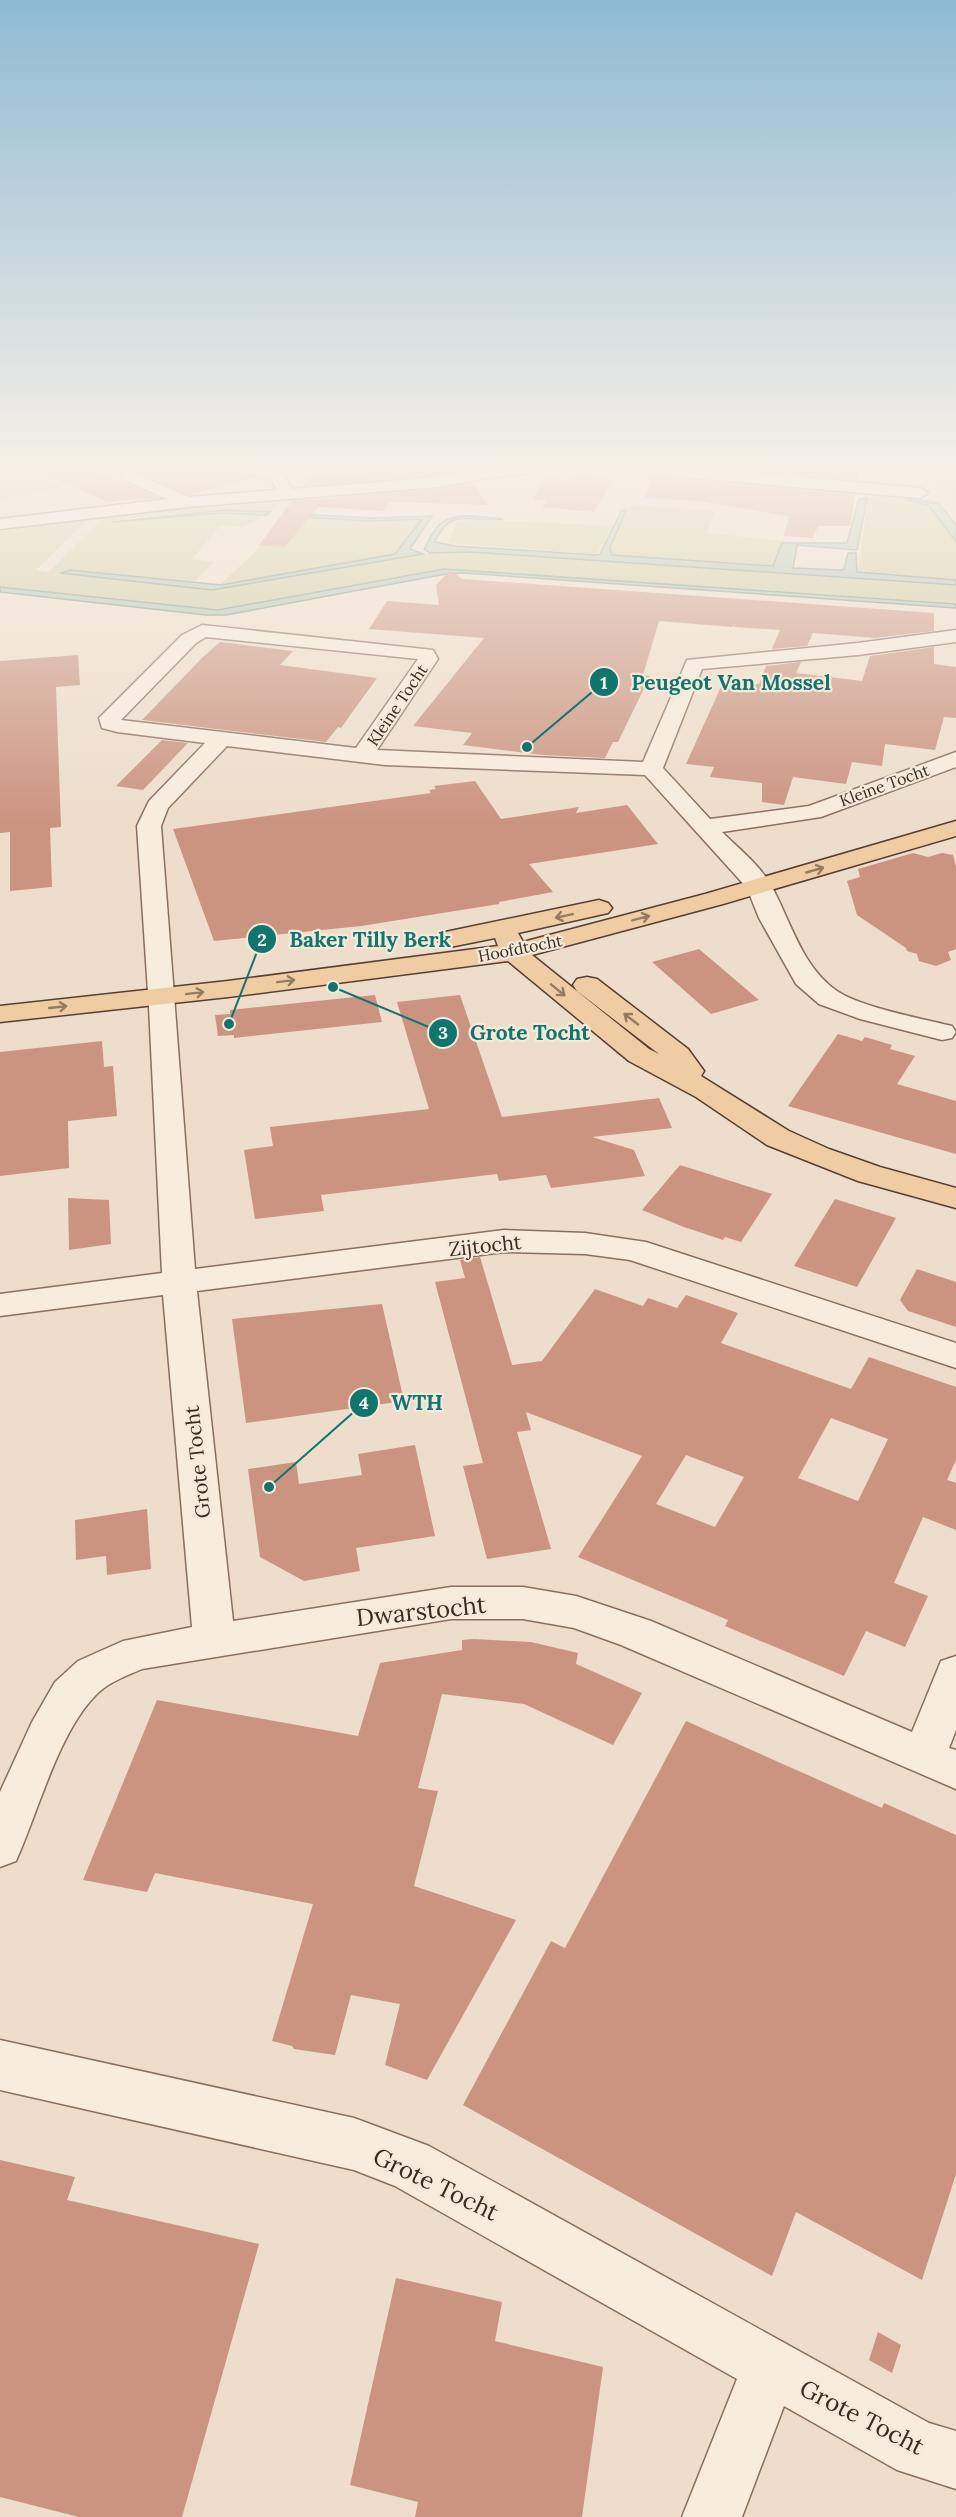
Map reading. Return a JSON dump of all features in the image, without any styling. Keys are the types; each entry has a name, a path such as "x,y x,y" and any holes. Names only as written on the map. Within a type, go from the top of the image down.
{"main road":[{"name":"Hoofdtocht","path":"518,943 590,910 751,878 956,806"},
{"name":"Hoofdtocht","path":"0,1014 161,986 518,943 751,878 956,828"},
{"path":"518,943 526,964 639,1055 706,1090 778,1138 818,1156 956,1198"},
{"name":"Hoofdtocht","path":"0,992 161,986"}],"street":[{"name":"Kleine Tocht","path":"362,756 428,659 426,654 202,631 189,639 110,718 110,723 117,726 362,756 548,767 651,769"},
{"path":"951,1028 870,1013 829,998 806,978 751,878 651,769 694,664 858,649 956,636"},
{"path":"161,986 149,826 157,806 220,740"},
{"name":"Kleine Tocht","path":"705,827 813,812 956,759"},
{"name":"Grote Tocht","path":"161,986 179,1284 214,1640"},
{"name":"Zijtocht","path":"0,1305 504,1241 553,1240 594,1243 634,1250 956,1356"},
{"name":"Dwarstocht","path":"0,1846 57,1717 79,1683 109,1665 138,1653 451,1603 524,1603 576,1612 636,1633 940,1763"},
{"path":"940,1763 956,1673"},
{"name":"Grote Tocht","path":"0,2065 354,2144 411,2165 770,2369 918,2449 956,2460"},
{"path":"712,2517 770,2369"}],"shaded area":[{"path":"0,585 171,585 212,590 238,585 371,585 218,613 0,590"},
{"path":"171,585 239,585 212,590"},
{"path":"353,585 385,585 226,615 206,615 0,592 0,587 218,610"},
{"path":"639,585 685,585 956,604 956,608"},
{"path":"691,585 956,585 956,603"}],"building":[{"path":"436,585 552,585 934,613 934,631 875,638 813,633 807,646 772,649 780,630 734,627 736,624 732,627 659,621 643,675 650,676 618,742 613,742 605,758 543,755 463,745 472,733 413,726 484,638 369,629 387,601 439,605"},
{"path":"220,642 293,651 280,665 377,678 341,728 338,727 326,742 142,720"},
{"path":"934,647 934,664 956,667 956,718 944,717 935,750 885,744 882,766 852,762 846,784 793,777 784,805 762,802 762,783 710,777 714,767 686,764 724,680 759,684 766,666 801,662 796,673 862,681 870,656"},
{"path":"78,655 80,685 56,687 61,827 50,828 52,887 10,891 10,832 0,833 0,661"},
{"path":"162,740 188,743 143,790 116,786"},
{"path":"475,781 501,819 579,807 576,813 627,805 658,844 529,864 553,892 499,902 499,904 361,926 214,941 173,829 431,793 429,790 436,789 434,786"},
{"path":"913,853 928,857 942,853 953,855 956,867 956,949 948,952 951,960 936,966 919,961 917,954 907,951 906,948 857,915 847,881 860,877 858,869"},
{"path":"699,949 759,1000 711,1014 652,962"},
{"path":"375,995 382,1022 234,1038 234,1035 218,1036 215,1015 230,1014 230,1010"},
{"path":"460,995 502,1117 659,1098 672,1128 592,1137 634,1150 645,1176 551,1188 546,1175 499,1181 497,1174 321,1195 324,1211 255,1219 244,1150 273,1146 270,1127 429,1109 397,1002"},
{"path":"838,1034 862,1041 865,1037 892,1045 890,1049 915,1056 897,1084 956,1101 956,1154 788,1106"},
{"path":"102,1041 104,1067 113,1066 117,1116 68,1121 69,1168 0,1176 0,1052"},
{"path":"680,1165 772,1194 741,1242 725,1237 723,1240 642,1210"},
{"path":"68,1198 109,1200 111,1244 69,1250"},
{"path":"835,1199 896,1218 857,1287 794,1266"},
{"path":"480,1257 512,1365 542,1361 595,1289 643,1306 648,1298 677,1308 686,1295 738,1313 721,1343 851,1389 869,1357 956,1387 956,1460 947,1480 956,1483 956,1530 923,1517 894,1583 928,1596 905,1647 866,1631 844,1676 725,1626 728,1620 578,1557 642,1456 526,1412 531,1430 517,1432 551,1549 487,1559 463,1466 483,1463 435,1282 465,1278 460,1260","holes":["831,1418 888,1439 858,1501 798,1478","686,1455 744,1477 715,1527 656,1504"]},
{"path":"917,1269 956,1282 956,1327 908,1311 900,1300"},
{"path":"382,1304 404,1401 246,1423 232,1319"},
{"path":"415,1445 435,1536 356,1548 360,1571 304,1581 260,1557 248,1469 296,1462 299,1484 362,1475 358,1454"},
{"path":"147,1509 151,1569 107,1575 106,1556 76,1560 75,1520"},
{"path":"462,1640 531,1642 578,1653 576,1664 642,1693 613,1745 524,1704 442,1694 418,1788 438,1791 414,1886 516,1920 427,2080 385,2065 400,2004 351,1995 335,2055 294,2049 292,2046 272,2041 313,1904 155,1873 147,1892 83,1880 157,1700 358,1736 380,1663 462,1650"},
{"path":"686,1721 882,1808 884,1803 956,1835 956,2174 922,2280 796,2212 772,2276 463,2105 551,1941 565,1948"},
{"path":"0,2160 75,2177 67,2200 259,2244 182,2517 79,2517 0,2497"},
{"path":"396,2278 502,2302 495,2341 603,2367 582,2517 415,2517 418,2502 350,2485"},
{"path":"878,2332 901,2345 892,2373 869,2360"}],"place":[{"name":"Peugeot Van Mossel","path":"527,747"},
{"name":"Grote Tocht","path":"333,987"},
{"name":"Baker Tilly Berk","path":"229,1024"},
{"name":"WTH","path":"269,1487"}]}
